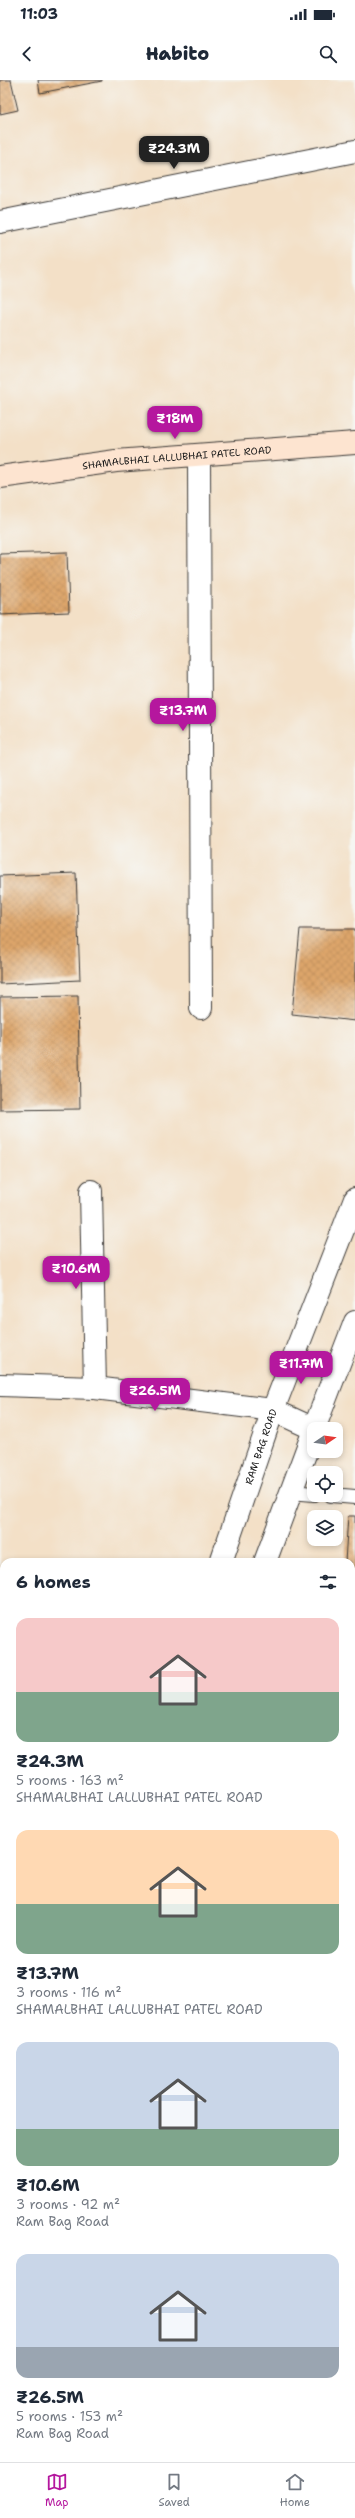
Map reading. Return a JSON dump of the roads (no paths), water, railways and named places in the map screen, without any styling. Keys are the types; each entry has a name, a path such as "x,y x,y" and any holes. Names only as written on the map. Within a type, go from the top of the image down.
{"main road":[{"name":"SHAMALBHAI LALLUBHAI PATEL ROAD","path":"0,477 116,461 355,443"}],"street":[{"path":"0,222 355,151"},
{"path":"199,455 201,1008"},
{"path":"91,1191 94,1388"},
{"name":"RAM BAG ROAD","path":"222,1558 273,1410 355,1199"},
{"path":"317,1422 355,1322"},
{"path":"0,1385 94,1388 273,1410 307,1426"},
{"path":"266,1558 307,1448"}],"lane":[{"path":"291,1492 307,1493"},
{"path":"343,1496 355,1497"}]}
